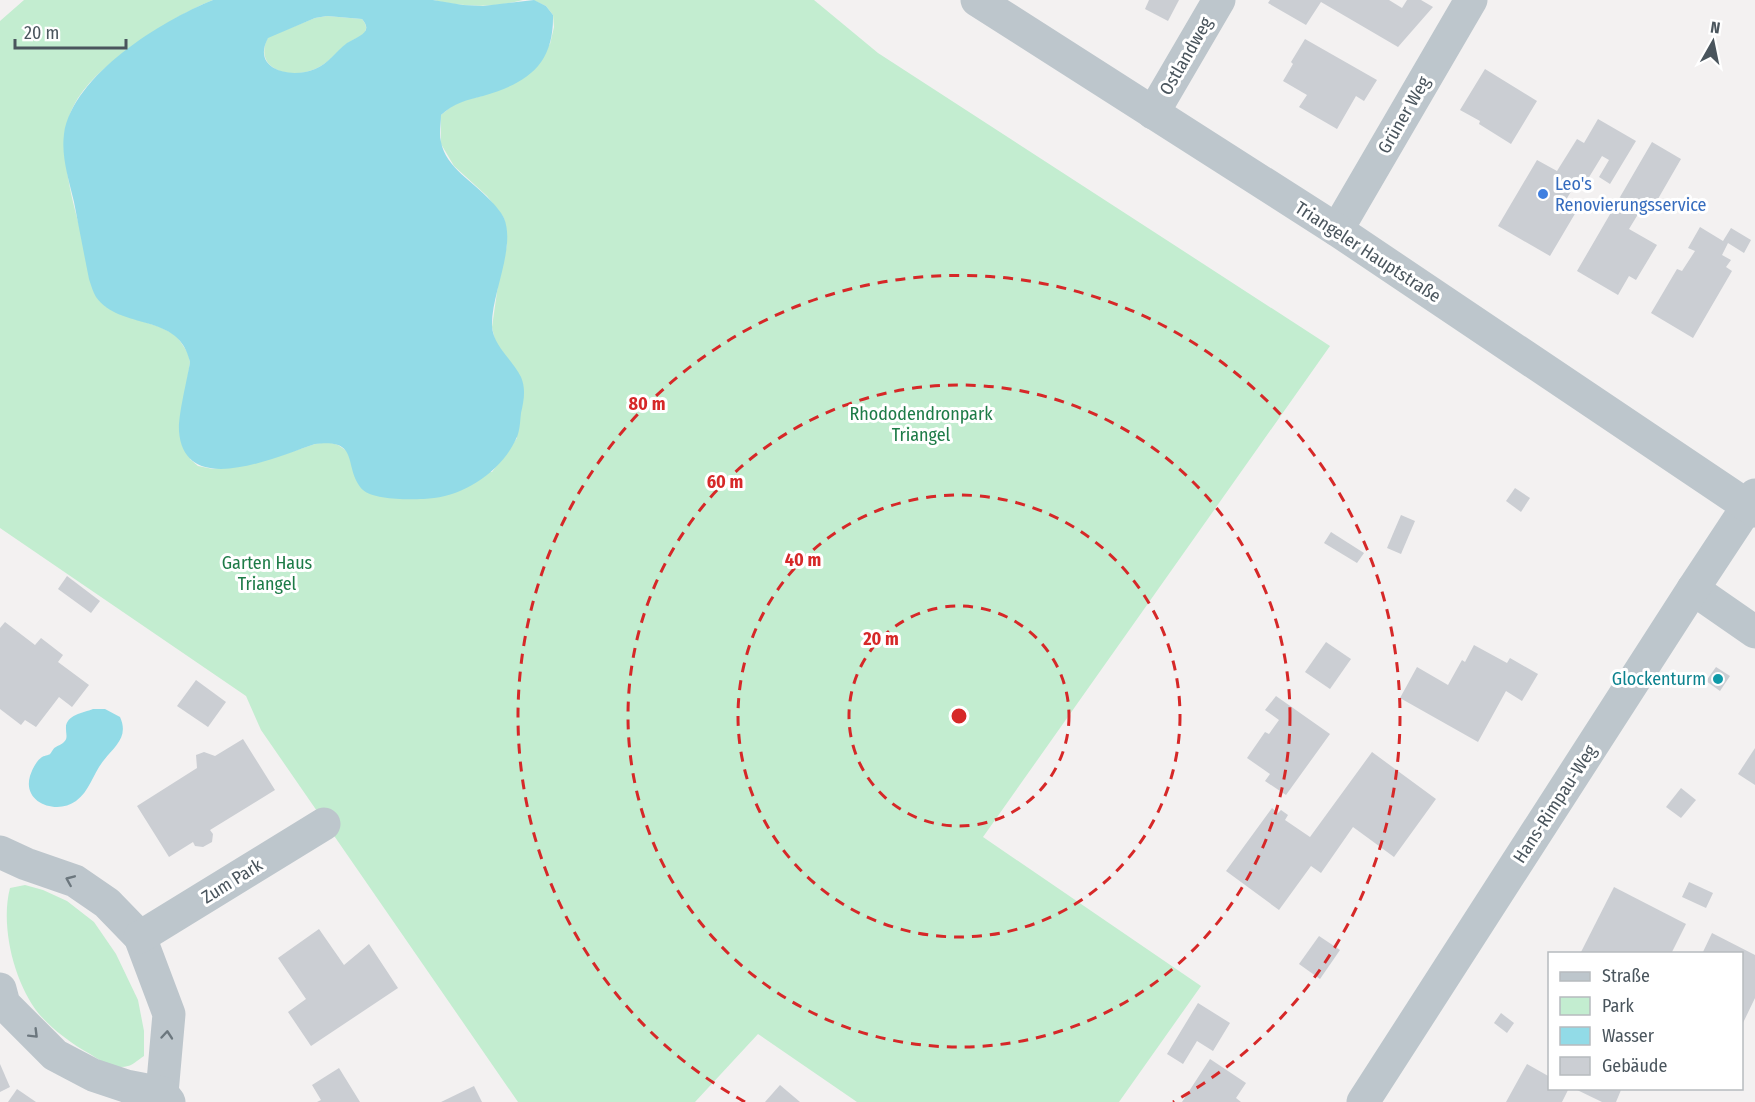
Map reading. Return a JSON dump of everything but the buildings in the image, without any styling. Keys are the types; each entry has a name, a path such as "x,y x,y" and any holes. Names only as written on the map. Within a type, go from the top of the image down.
{"street":[{"name":"Triangeler Hauptstraße","path":"977,0 1337,230 1753,504"},
{"name":"Ostlandweg","path":"1153,113 1219,0"},
{"name":"Grüner Weg","path":"1337,230 1471,0"},
{"name":"Hans-Rimpau-Weg","path":"1364,1102 1693,589 1753,504"},
{"path":"1693,589 1755,632"},
{"name":"Zum Park","path":"140,937 324,824"},
{"path":"0,852 26,864 75,881 107,903 140,937 169,1014 165,1098 93,1075 55,1055 4,1004 0,989"}],"green space":[{"name":"Rhododendronpark Triangel","path":"24,0 213,0 157,30 126,51 96,76 83,90 73,107 67,128 65,152 74,206 105,306 176,335 188,353 190,362 186,389 190,459 198,466 213,469 276,457 328,442 347,451 492,472 517,438 492,327 507,245 504,218 487,196 454,166 441,144 441,115 464,100 482,96 550,44 554,27 553,15 546,6 533,0 814,0 878,53 1330,346 983,837 1201,986 1119,1102 857,1102 758,1034 695,1102 518,1102 261,730 246,696 0,528 0,21"},
{"path":"433,0 523,0 478,6"},
{"path":"327,16 362,19 366,27 364,35 346,44 331,59 315,69 295,73 276,70 270,65 265,57 264,48 268,37 315,18"},
{"path":"25,885 67,901 94,922 116,954 138,1000 144,1031 144,1056 132,1064 123,1067 113,1066 83,1050 50,1026 30,1001 11,954 7,919 10,888"}],"water":[{"path":"213,0 433,0 483,6 534,0 546,6 553,15 549,47 543,59 525,78 499,91 461,102 441,115 440,139 449,160 461,174 484,193 504,218 507,243 492,326 496,340 523,381 524,390 518,433 510,450 493,470 471,486 434,498 387,498 369,494 357,481 345,450 330,443 315,444 279,457 235,468 214,469 197,464 185,452 179,424 190,362 184,346 162,328 119,314 107,308 96,297 89,279 63,143 71,112 84,91 101,71 145,36 192,9","holes":["327,16 362,19 366,28 363,34 347,43 315,69 305,72 285,72 269,65 265,58 264,49 268,38 315,18"]},
{"path":"93,709 105,709 120,717 123,730 120,741 100,765 81,797 60,807 43,804 31,793 29,785 33,768 40,759 65,741 66,724 71,718"}],"place":[{"name":"Leo's Renovierungsservice","path":"1543,194"},
{"name":"Glockenturm","path":"1718,679"}],"park label":[{"name":"Garten Haus Triangel","path":"267,573"}]}
